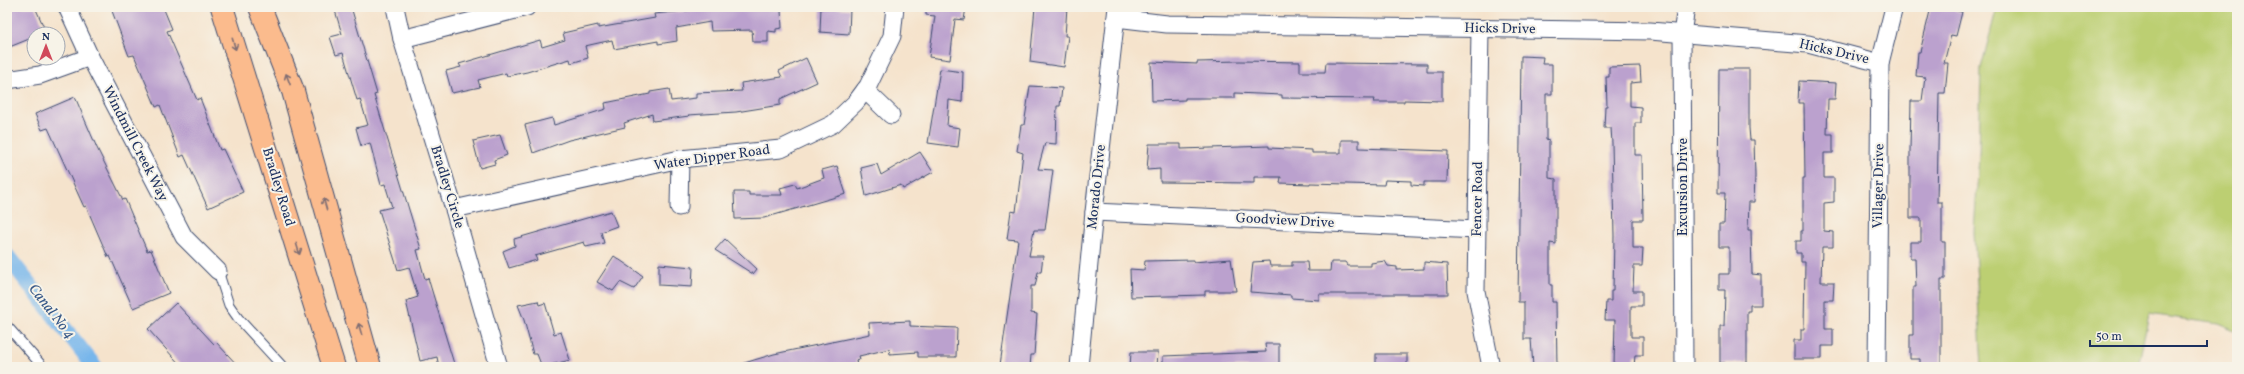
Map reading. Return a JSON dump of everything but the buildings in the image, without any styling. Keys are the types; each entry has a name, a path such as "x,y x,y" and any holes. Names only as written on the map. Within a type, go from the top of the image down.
{"main road":[{"name":"Bradley Road","path":"222,7 334,367"},
{"path":"260,7 293,91 370,367"}],"street":[{"name":"Windmill Creek Way","path":"67,7 90,58 184,237 218,271"},
{"name":"Bradley Circle","path":"395,7 402,39 454,209 499,367"},
{"path":"402,39 527,7"},
{"name":"Water Dipper Road","path":"454,209 680,159 781,149 833,124 865,90 892,36 895,7"},
{"name":"Excursion Drive","path":"1684,367 1682,34 1686,7"},
{"name":"Villager Drive","path":"1877,367 1880,63 1894,7"},
{"name":"Hicks Drive","path":"1117,13 1167,24 1650,31 1808,44 1880,63"},
{"name":"Morado Drive","path":"1079,367 1094,212 1117,13"},
{"name":"Fencer Road","path":"1480,29 1476,291 1491,367"},
{"path":"7,80 40,75 90,58"},
{"path":"865,90 892,115"},
{"path":"679,207 680,159"},
{"name":"Goodview Drive","path":"1094,212 1477,230"}],"lane":[{"path":"218,271 229,305 233,312 283,367"},
{"path":"7,326 43,367"}],"green space":[{"path":"1997,7 2237,7 2237,332 2218,324 2149,314 2138,367 1982,367 1974,232 1979,156 1981,68"}],"waterway":[{"name":"Canal No 4","path":"7,256 95,367"}]}
